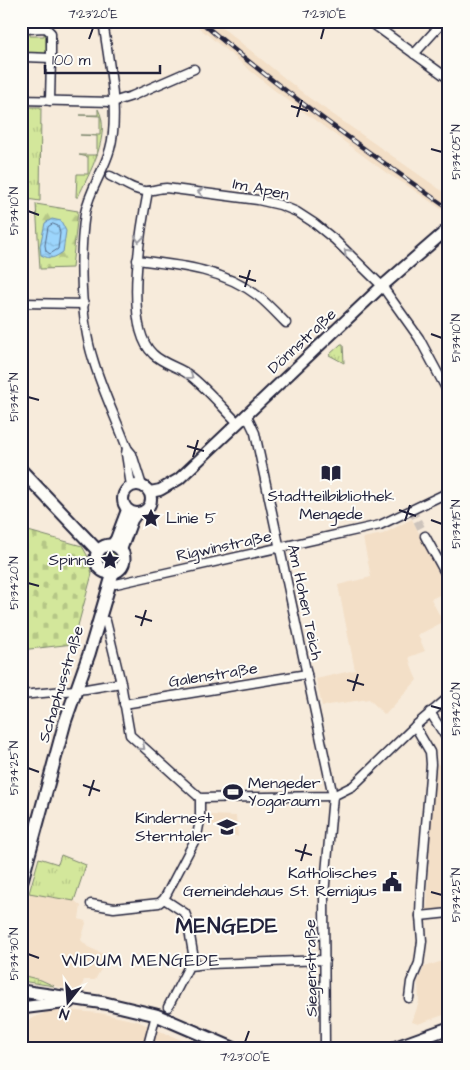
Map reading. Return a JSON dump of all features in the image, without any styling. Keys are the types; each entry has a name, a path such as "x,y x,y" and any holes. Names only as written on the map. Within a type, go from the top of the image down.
{"main road":[{"path":"21,470 98,551"},
{"path":"104,546 116,548 124,555 124,563 120,570 111,576 96,563 98,551 104,546"},
{"name":"Schaphusstraße","path":"21,884 63,730 89,654 111,576"},
{"path":"21,991 131,1008 156,1015 235,1049"},
{"path":"21,1008 79,1000"},
{"path":"21,1015 34,1007"},
{"path":"391,1049 449,1028"}],"street":[{"path":"103,21 113,102 112,140 110,150 86,211 82,262 84,304 92,358 127,448 126,454 144,492 125,491 123,499 132,512 132,520 116,548"},
{"path":"369,21 449,80"},
{"path":"414,54 444,21"},
{"path":"21,34 24,29 28,28 46,28 52,33 50,101"},
{"path":"21,53 24,57 29,58 51,58"},
{"path":"21,100 113,102 141,93 194,69"},
{"name":"Im Apen","path":"110,176 138,189 148,191 166,188 258,200 280,205 297,212 335,240 382,286 419,338 449,394"},
{"path":"148,191 140,231 136,288 143,338 147,348 161,360 191,375 238,423"},
{"name":"Dönnstraße","path":"132,512 145,511 144,492 171,490 176,485 178,479 246,414 382,286 449,228"},
{"path":"137,260 192,268 214,273 233,281 260,297 286,323"},
{"path":"21,303 84,304"},
{"name":"Am Hohen Teich","path":"246,414 255,433 333,796"},
{"name":"Rigwinstraße","path":"111,576 280,548 380,525 449,492"},
{"path":"425,536 449,580"},
{"path":"106,621 121,683 130,735 200,798 333,796 353,786 449,696"},
{"name":"Galenstraße","path":"124,704 307,674"},
{"path":"21,695 76,690 121,683"},
{"path":"430,712 449,742"},
{"path":"409,998 411,982 419,963 422,941 420,916 431,764 430,752 415,726"},
{"name":"Siegenstraße","path":"326,1049 324,882 329,852 333,796"},
{"path":"91,904 114,908 159,903 164,899 196,836 200,820 200,798"},
{"path":"164,899 185,912 192,966 168,1006"},
{"path":"420,916 449,913"},
{"path":"192,966 325,960"},
{"path":"147,1049 156,1015"}],"shaded area":[{"path":"22,21 86,21 87,25 22,24"},
{"path":"191,21 214,21 308,97 448,195 448,214 388,174 270,87"},
{"path":"412,519 448,591 431,599 443,622 418,635 425,651 409,657 417,680 385,715 369,699 322,706 316,679 355,670 338,585 371,577 363,538 383,534"},
{"path":"449,762 449,908 427,910 430,821 436,765"},
{"name":"Kindernest Sterntaler","path":"210,815 236,816 238,837 207,823"},
{"path":"29,893 75,901 81,906 79,919 86,923 81,940 88,947 106,955 95,980 84,980 80,991 54,986 41,980 21,975 21,926"},
{"path":"449,959 449,1013 418,1024 412,1022 419,1002 418,982 424,967"},
{"path":"54,1009 99,1013 137,1021 202,1049 21,1049 21,1023"}],"green space":[{"path":"30,30 30,36 44,36 44,31 48,35 48,50 45,55 26,54 24,50 24,35"},
{"path":"21,107 41,107 40,201 27,199 22,195"},
{"path":"98,109 102,119 102,130 97,155 97,136 80,135 100,135 100,116 80,115 98,115"},
{"path":"79,155 97,155 78,197 76,197 77,174 88,174 88,157"},
{"path":"36,204 78,211 72,268 40,269"},
{"path":"343,344 344,363 329,355"},
{"path":"21,529 82,546 87,555 92,574 73,644 21,650"},
{"path":"111,552 117,554 119,560 117,566 111,568 105,566 103,560 105,554"},
{"path":"61,855 86,865 74,901 29,893 39,858 58,864"},
{"path":"21,975 41,980 54,986 21,981"}],"water":[{"path":"52,219 61,221 66,231 63,252 50,258 41,255 40,246 45,223"}],"tunnel":[{"path":"412,510 425,536"}],"railway":[{"path":"200,21 291,95 449,209"}],"place":[{"name":"Stadtteilbibliothek Mengede","path":"331,473"},
{"name":"Linie 5","path":"151,518"},
{"name":"Spinne","path":"110,560"},
{"name":"Mengeder Yogaraum","path":"233,792"},
{"name":"Kindernest Sterntaler","path":"227,827"},
{"name":"Katholisches Gemeindehaus St. Remigius","path":"392,882"}],"district":[{"name":"MENGEDE","path":"227,926"},
{"name":"WIDUM MENGEDE","path":"141,960"}]}
